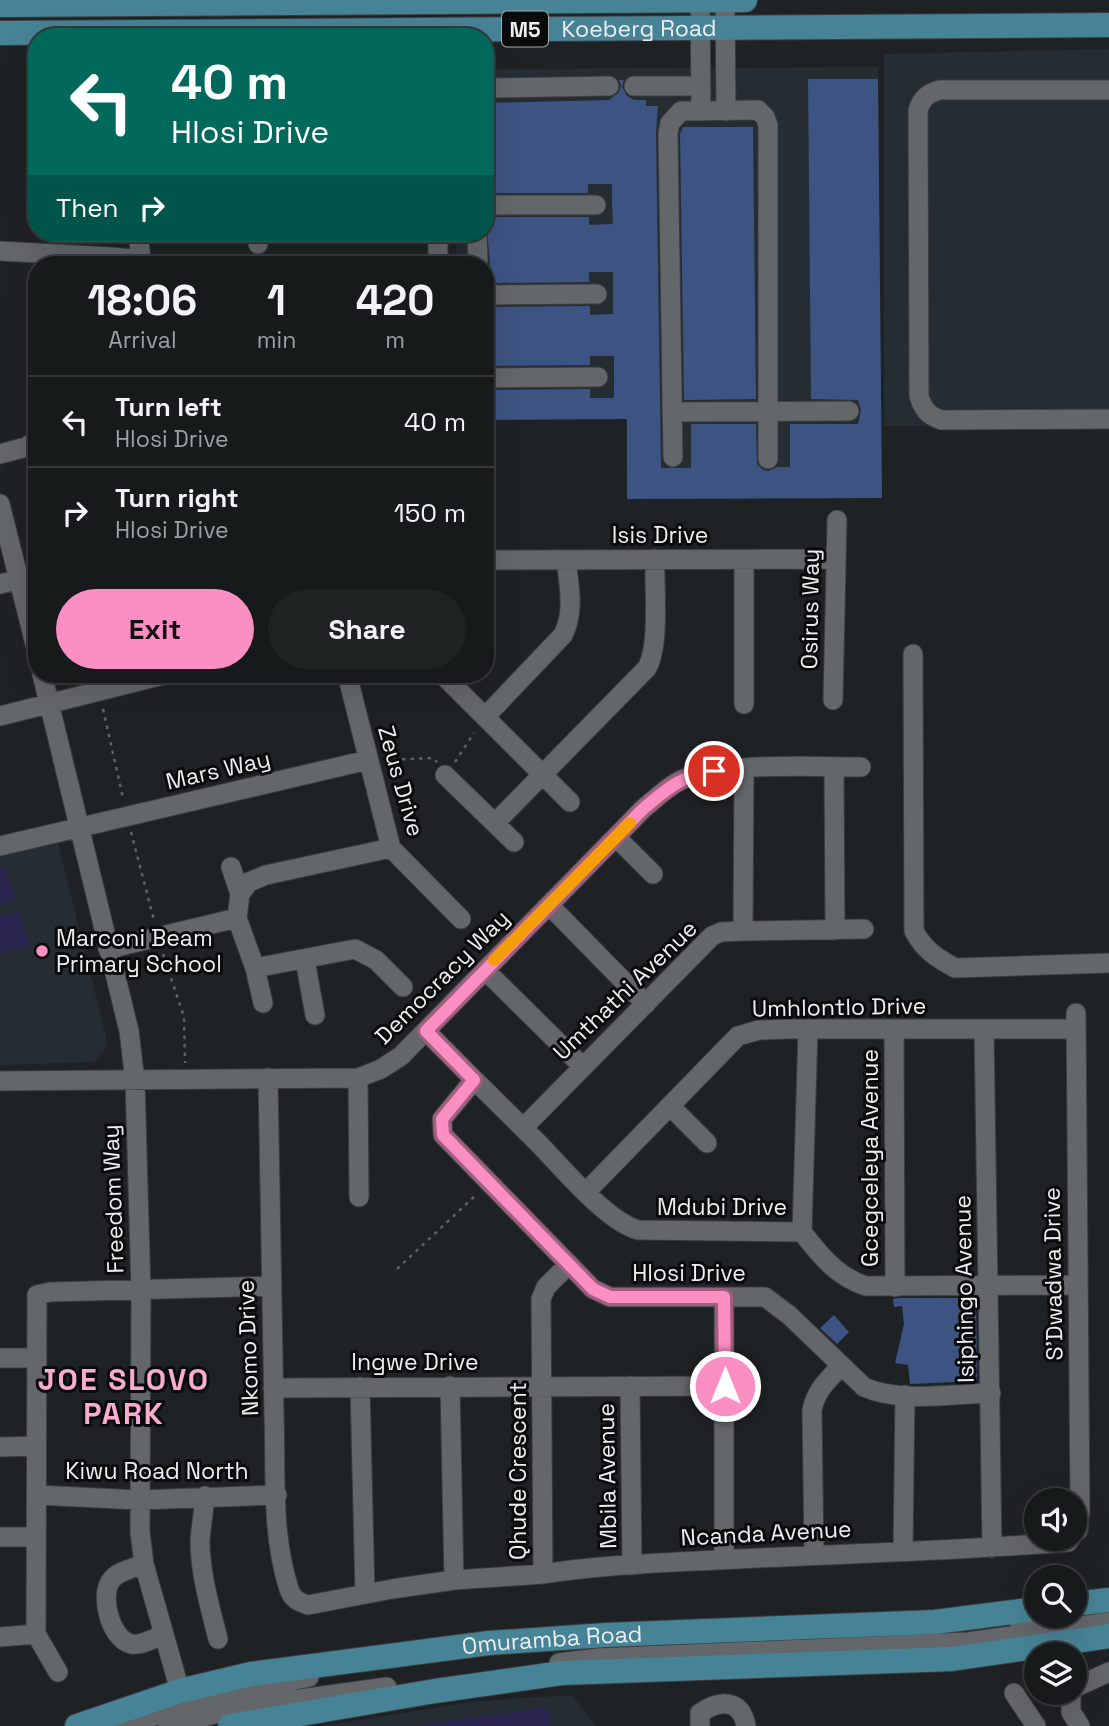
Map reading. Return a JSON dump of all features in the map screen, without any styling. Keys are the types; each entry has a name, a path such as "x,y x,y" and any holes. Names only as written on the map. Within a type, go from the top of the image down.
{"main road":[{"name":"Koeberg Road","path":"0,5 128,2 744,0"},
{"name":"Koeberg Road","path":"494,32 1109,25"},
{"name":"Koeberg Road","path":"0,33 28,33"},
{"path":"1087,1603 1109,1600"},
{"name":"Omuramba Road","path":"78,1726 186,1711 251,1674 489,1643 620,1634 935,1622 1024,1611"},
{"name":"Omuramba Road","path":"230,1726 435,1691 562,1673 952,1659 1109,1636"}],"street":[{"path":"700,0 701,111"},
{"path":"725,0 726,111"},
{"path":"128,2 129,28"},
{"path":"494,88 609,86"},
{"path":"634,86 701,86"},
{"path":"1109,90 940,90 930,93 921,101 918,110 919,396 923,408 932,417 942,420 1109,419"},
{"path":"673,457 670,122 681,111 758,110 768,125 768,459"},
{"path":"494,205 596,205"},
{"path":"0,251 52,256"},
{"path":"494,294 597,294"},
{"path":"494,378 598,377"},
{"path":"672,412 849,411"},
{"path":"0,454 28,446"},
{"path":"0,505 28,617"},
{"name":"Osirus Way","path":"833,700 837,520"},
{"path":"495,823 647,668 652,658 655,559"},
{"name":"Isis Drive","path":"494,560 835,559"},
{"path":"485,717 563,635 569,624 571,610 566,560"},
{"path":"744,560 744,704"},
{"path":"913,654 914,931 921,945 955,968 1109,963"},
{"name":"Freedom Way","path":"45,683 128,1031 135,1082 141,1291 139,1500 144,1564 186,1711"},
{"path":"0,716 131,683"},
{"name":"Zeus Drive","path":"349,683 391,848 461,919"},
{"path":"451,683 570,802"},
{"name":"Mars Way","path":"0,846 368,760"},
{"path":"834,767 835,930"},
{"name":"Democracy Way","path":"0,1081 135,1082 358,1078 392,1062 426,1031 643,809 678,781 699,772 862,767"},
{"path":"743,931 744,769"},
{"path":"447,773 514,842"},
{"path":"616,837 653,874"},
{"path":"240,894 249,882 266,875 391,848"},
{"path":"231,867 240,894 237,918 255,968 263,1003"},
{"path":"549,905 646,1004"},
{"path":"108,949 237,918"},
{"name":"Umthathi Avenue","path":"523,1128 712,936 721,932 864,929"},
{"path":"255,968 355,949 376,960 403,987"},
{"path":"305,960 315,1015"},
{"path":"485,970 582,1066"},
{"name":"Umhlontlo Drive","path":"586,1192 738,1036 758,1030 984,1029 1076,1021"},
{"name":"S'Dwadwa Drive","path":"1076,1021 1080,1488"},
{"path":"802,1232 808,1029"},
{"name":"Gcegceleya Avenue","path":"894,1029 895,1287"},
{"name":"Isiphingo Avenue","path":"984,1029 992,1548"},
{"name":"Mdubi Drive","path":"426,1031 620,1223 638,1230 802,1232 831,1265 851,1281 866,1286 1077,1285"},
{"name":"Nkomo Drive","path":"268,1078 271,1286 280,1547 289,1592 299,1602 308,1605"},
{"path":"358,1078 359,1197"},
{"name":"Hlosi Drive","path":"474,1080 446,1112 441,1126 443,1135 593,1289 610,1297 765,1297 864,1387 877,1393 991,1393"},
{"path":"671,1107 707,1143"},
{"name":"Qhude Crescent","path":"308,1605 454,1580 543,1574 541,1299 546,1287 569,1264"},
{"path":"58,1672 36,1634 35,1446 38,1294 271,1286"},
{"path":"724,1297 724,1559"},
{"path":"0,1358 36,1358"},
{"path":"814,1554 814,1398 841,1366"},
{"name":"Mbila Avenue","path":"630,1386 632,1565"},
{"name":"Ingwe Drive","path":"274,1388 725,1386"},
{"path":"360,1387 365,1594"},
{"path":"450,1387 454,1580"},
{"path":"903,1551 905,1395"},
{"path":"0,1447 35,1446"},
{"name":"Kiwu Road North","path":"37,1495 139,1500 277,1495"},
{"path":"205,1496 200,1540 207,1593 218,1639"},
{"path":"0,1537 35,1537"},
{"name":"S'Dwadwa Drive","path":"992,1548 1024,1545"},
{"name":"Ncanda Avenue","path":"543,1574 724,1559 992,1548"},
{"path":"144,1564 115,1576 110,1581 106,1600 116,1632 123,1639 136,1644 163,1635"},
{"path":"1087,1613 1109,1610"},
{"path":"121,1726 303,1678 481,1653 611,1644 962,1629 1024,1621"},
{"path":"168,1726 186,1711 242,1707 598,1658 968,1642 1109,1622"},
{"path":"0,1637 36,1634"},
{"path":"1087,1682 1109,1672"},
{"path":"1014,1693 1036,1726"},
{"path":"700,1726 700,1713 714,1704 726,1702 739,1711 746,1726"},
{"path":"1071,1705 1071,1712 1080,1726"}],"path":[{"path":"99,691 158,937 184,1017 185,1080"},
{"path":"368,760 432,758 447,773 485,717"},
{"path":"397,1269 489,1183"}],"shaded area":[{"path":"1109,49 1109,426 884,426 884,54"},
{"path":"878,67 882,498 627,499 626,419 494,420 494,256 456,256 456,242 494,242 494,69"},
{"name":"Marconi Beam Primary School","path":"58,842 108,1046 94,1062 0,1065 0,857"},
{"path":"5,866 15,901 0,905 0,867"},
{"path":"19,911 29,946 0,954 0,916"},
{"path":"572,1695 596,1726 322,1726 478,1701"},
{"path":"549,1707 551,1726 415,1726"}],"building":[{"path":"808,79 878,79 882,498 627,499 627,419 494,420 494,390 590,389 590,398 614,398 614,356 590,356 590,365 494,366 494,307 590,306 590,315 613,314 613,272 589,272 589,282 494,281 494,256 489,256 488,242 494,242 494,217 589,217 589,225 613,224 612,184 588,184 588,193 494,193 494,103 609,100 619,92 619,80 624,80 622,87 627,96 634,100 646,100 646,106 658,106 656,133 661,468 691,468 691,424 756,424 757,464 763,470 769,471 777,467 790,467 790,424 858,424 861,410 858,400 811,399"},
{"path":"683,127 753,127 756,399 684,400 680,134"},
{"path":"976,1298 977,1381 910,1384 908,1365 895,1363 904,1324 902,1306 894,1307 893,1299"},
{"path":"834,1315 849,1332 837,1344 820,1328"}],"slow traffic":[{"path":"494,960 630,823"}],"place":[{"name":"Marconi Beam Primary School","path":"42,951"}],"district":[{"name":"JOE SLOVO PARK","path":"124,1396"}],"route":[{"path":"714,771 699,772 678,781 643,809 426,1031 474,1080 442,1119 443,1135 593,1289 610,1297 724,1297 725,1386"}]}
